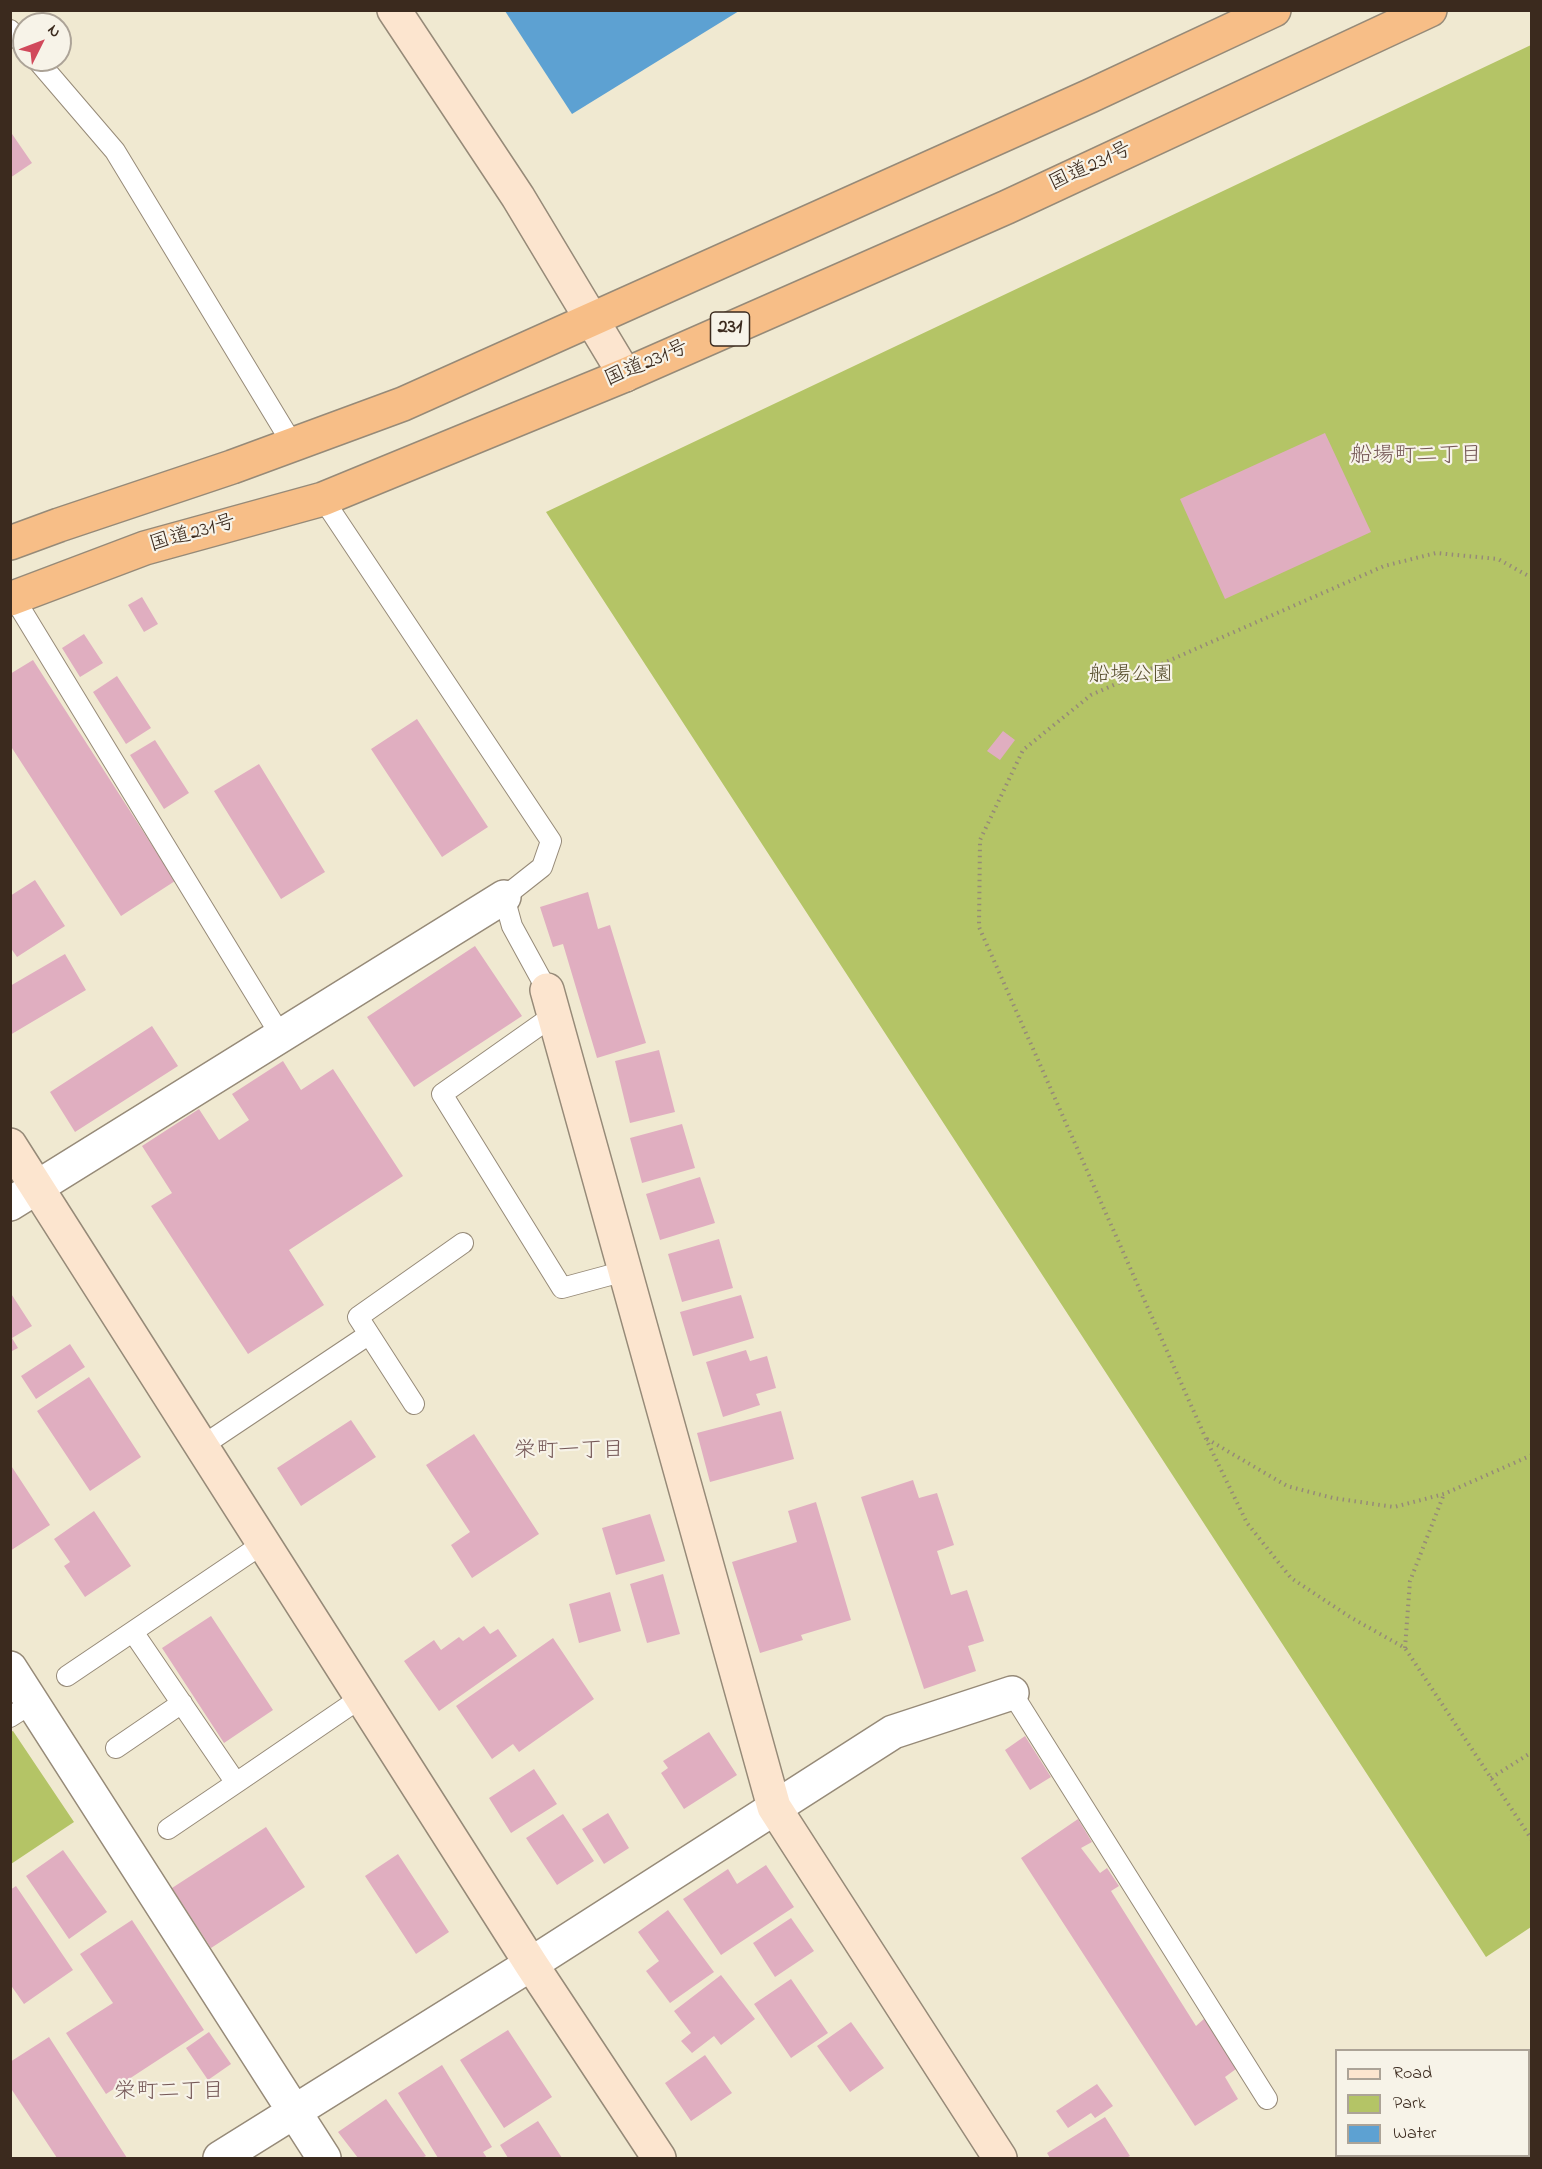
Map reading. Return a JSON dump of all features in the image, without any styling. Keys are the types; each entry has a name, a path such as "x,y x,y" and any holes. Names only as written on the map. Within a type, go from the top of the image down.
{"highway":[{"path":"10,543 293,445 403,404 1090,96 1274,10"},
{"name":"国道231号","path":"12,598 145,548 323,499 626,375 1018,202 1430,10"}],"street":[{"path":"393,10 519,197 626,375"},
{"path":"10,1204 504,897"},
{"path":"551,1002 774,1807 1000,2158"},
{"path":"10,1145 531,1964 658,2158"},
{"path":"10,1668 21,1710 324,2158"},
{"path":"220,2158 531,1964 893,1732 1012,1693"}],"lane":[{"path":"47,72 115,151 293,445"},
{"path":"323,499 551,842 542,867 504,897 512,926 551,1002 442,1094 562,1288 625,1272"},
{"path":"12,598 281,1036"},
{"path":"414,1404 358,1317 463,1243"},
{"path":"202,1446 368,1335"},
{"path":"67,1677 264,1543"},
{"path":"133,1632 236,1783"},
{"path":"1012,1693 1267,2099"},
{"path":"168,1829 362,1697"},
{"path":"116,1748 182,1703"}],"path":[{"path":"1532,578 1498,559 1436,553 1384,566 1091,695 1023,750 980,840 979,927 1206,1439 1247,1523 1291,1578 1350,1617 1405,1648 1532,1840"},
{"path":"1206,1439 1287,1486 1334,1498 1394,1507 1444,1494 1532,1455"},
{"path":"1405,1648 1410,1581 1444,1494"},
{"path":"1491,1778 1532,1752"}],"green space":[{"name":"船場公園","path":"1531,45 1531,1927 1486,1957 546,512"},
{"path":"13,1731 74,1822 11,1864 10,1732"}],"water":[{"path":"505,11 739,11 572,114"}],"building":[{"path":"10,131 32,163 10,178"},
{"path":"1325,433 1371,532 1225,599 1180,499"},
{"path":"142,597 158,624 144,632 128,605"},
{"path":"84,634 103,663 80,677 62,648"},
{"path":"33,660 175,881 121,916 10,745 10,674"},
{"path":"117,676 151,728 126,744 93,692"},
{"path":"417,719 488,827 442,857 371,749"},
{"path":"1003,731 1015,740 1000,760 987,751"},
{"path":"155,740 189,793 164,809 130,755"},
{"path":"259,764 325,872 281,899 214,791"},
{"path":"35,880 65,926 17,957 10,947 10,896"},
{"path":"588,892 598,929 610,925 646,1043 597,1058 563,944 553,947 540,907"},
{"path":"475,946 522,1016 414,1087 367,1017"},
{"path":"65,954 86,990 10,1035 10,986"},
{"path":"152,1026 178,1066 75,1132 50,1092"},
{"path":"659,1050 675,1112 630,1123 615,1061"},
{"path":"283,1061 301,1090 333,1069 403,1176 289,1250 324,1305 248,1354 151,1206 172,1193 142,1146 199,1109 219,1140 249,1120 232,1094"},
{"path":"682,1124 695,1168 642,1183 630,1138"},
{"path":"700,1177 715,1223 660,1240 646,1194"},
{"path":"719,1239 733,1288 682,1302 668,1254"},
{"path":"10,1292 32,1326 12,1338 18,1348 10,1352"},
{"path":"741,1295 754,1338 693,1356 680,1312"},
{"path":"70,1344 85,1367 36,1399 21,1376"},
{"path":"746,1350 750,1361 767,1356 776,1388 756,1394 760,1405 723,1417 706,1362"},
{"path":"89,1377 141,1457 90,1491 37,1411"},
{"path":"781,1411 794,1459 710,1482 697,1433"},
{"path":"351,1420 376,1457 301,1506 277,1468"},
{"path":"474,1434 539,1534 472,1578 451,1545 470,1532 426,1465"},
{"path":"10,1464 50,1525 10,1551"},
{"path":"913,1480 919,1498 937,1493 954,1545 937,1551 951,1595 967,1590 984,1641 968,1646 976,1671 924,1689 861,1497"},
{"path":"816,1502 851,1620 801,1635 803,1640 760,1653 732,1562 797,1542 788,1511"},
{"path":"94,1511 131,1566 85,1597 64,1566 70,1562 54,1539"},
{"path":"650,1514 665,1561 616,1575 602,1528"},
{"path":"663,1574 680,1634 647,1643 630,1584"},
{"path":"610,1592 621,1631 579,1643 569,1604"},
{"path":"211,1616 273,1710 224,1743 162,1648"},
{"path":"484,1626 490,1634 498,1629 517,1656 439,1711 404,1661 434,1640 441,1650 459,1637 463,1641"},
{"path":"553,1638 594,1699 519,1752 513,1744 492,1759 456,1706"},
{"path":"709,1732 737,1775 684,1809 661,1773 668,1768 663,1761"},
{"path":"1025,1736 1051,1777 1030,1790 1005,1750"},
{"path":"534,1769 557,1804 511,1833 489,1798"},
{"path":"608,1813 629,1848 604,1864 582,1829"},
{"path":"563,1814 594,1861 557,1885 526,1838"},
{"path":"1078,1819 1092,1842 1081,1848 1100,1873 1107,1868 1119,1886 1111,1891 1196,2026 1205,2018 1236,2069 1225,2077 1238,2099 1195,2126 1021,1858"},
{"path":"266,1827 305,1887 211,1948 172,1888"},
{"path":"63,1850 107,1912 69,1939 26,1876"},
{"path":"398,1854 449,1932 416,1954 365,1876"},
{"path":"766,1865 794,1907 721,1955 683,1899 728,1869 737,1884"},
{"path":"16,1886 73,1970 24,2004 10,1984 10,1890"},
{"path":"668,1910 714,1972 670,2003 646,1971 659,1961 638,1932"},
{"path":"791,1918 814,1951 775,1977 753,1943"},
{"path":"132,1920 204,2030 106,2094 66,2033 113,2003 80,1954"},
{"path":"721,1975 755,2019 721,2045 714,2036 692,2053 681,2041 691,2033 674,2011"},
{"path":"791,1979 828,2033 791,2058 754,2004"},
{"path":"851,2022 884,2068 850,2092 817,2046"},
{"path":"508,2030 552,2097 504,2128 460,2060"},
{"path":"209,2032 231,2064 208,2080 186,2048"},
{"path":"49,2037 127,2158 57,2158 10,2087 10,2062"},
{"path":"705,2055 732,2093 691,2121 665,2083"},
{"path":"442,2065 492,2147 483,2152 487,2158 438,2158 398,2093"},
{"path":"1097,2084 1113,2106 1095,2118 1091,2113 1068,2128 1056,2111"},
{"path":"386,2099 426,2156 422,2158 358,2158 338,2132"},
{"path":"1105,2117 1130,2156 1126,2158 1050,2158 1047,2153"},
{"path":"538,2121 562,2158 508,2158 500,2145"}],"district":[{"name":"船場町二丁目","path":"1416,457"},
{"name":"栄町一丁目","path":"569,1452"},
{"name":"栄町二丁目","path":"169,2093"}]}
